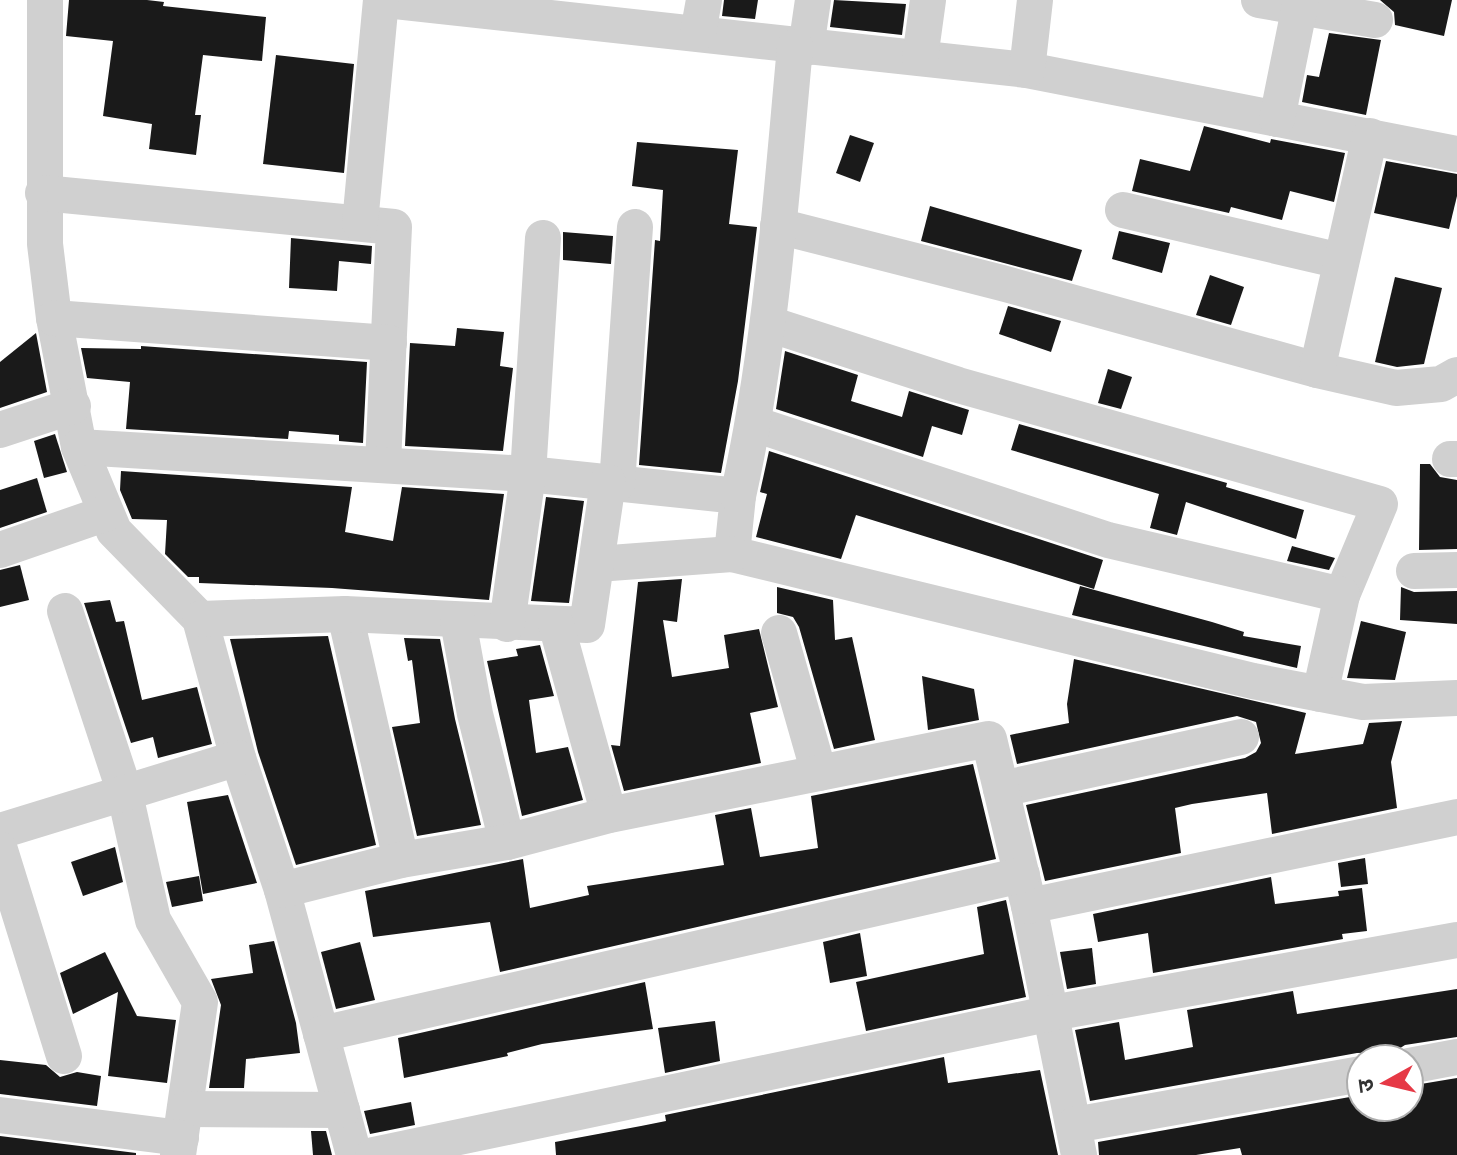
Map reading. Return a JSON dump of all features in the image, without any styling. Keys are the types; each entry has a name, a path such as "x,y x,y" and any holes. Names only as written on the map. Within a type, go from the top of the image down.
{"street":[{"path":"45,0 43,193 54,318 79,447 104,514 114,531 200,619 238,758 282,890 354,1155"},
{"path":"360,223 384,0 701,16 801,47 1027,70 1457,154"},
{"path":"732,554 738,496 754,424 769,324 801,47 813,0"},
{"path":"920,58 928,0"},
{"path":"1027,70 1035,0"},
{"path":"1259,0 1300,4 1375,20"},
{"path":"1277,119 1300,4"},
{"path":"1317,370 1370,136"},
{"path":"43,193 394,227 383,463"},
{"path":"1123,210 1341,261"},
{"path":"778,226 1002,283 1317,370 1396,388 1441,384 1457,375"},
{"path":"200,619 345,614 507,624 587,625 612,483 635,227"},
{"path":"507,624 528,474 543,238"},
{"path":"54,318 389,343"},
{"path":"769,324 958,385 1380,504 1342,595 1320,694"},
{"path":"0,430 73,406"},
{"path":"754,424 1108,540 1342,595"},
{"path":"79,447 383,463 528,474 738,496"},
{"path":"0,550 104,514"},
{"path":"597,564 732,554 1253,681 1363,702 1457,698"},
{"path":"1414,571 1457,570"},
{"path":"65,611 124,790 153,920 200,1002 181,1134"},
{"path":"345,614 401,860"},
{"path":"458,621 475,714 507,842"},
{"path":"556,624 609,815"},
{"path":"779,633 819,773"},
{"path":"1001,789 1241,737"},
{"path":"282,890 401,860 507,842 609,815 989,739 1052,1013 1077,1140 1345,1078"},
{"path":"0,831 124,790 238,758"},
{"path":"321,1034 1025,891 1457,817"},
{"path":"0,850 64,1056"},
{"path":"373,1155 1052,1013 1457,940"},
{"path":"1425,1063 1457,1057"},
{"path":"0,1115 181,1134 342,1110"}],"building":[{"path":"69,0 147,0 164,2 163,6 266,17 262,61 203,55 195,115 201,115 196,155 149,149 152,124 103,116 113,41 66,36"},
{"path":"724,0 758,0 755,19 722,16"},
{"path":"834,0 906,4 902,35 830,27"},
{"path":"1380,0 1452,0 1444,36 1395,25 1394,12"},
{"path":"1329,33 1381,40 1366,115 1302,102 1307,75 1319,77"},
{"path":"276,55 354,64 344,173 263,164"},
{"path":"1204,126 1270,143 1271,139 1345,153 1334,202 1290,191 1282,220 1231,207 1229,213 1132,191 1140,159 1190,171"},
{"path":"850,135 874,143 860,182 836,173"},
{"path":"637,142 738,150 729,224 757,227 738,381 721,473 639,465 655,240 660,241 663,190 632,186"},
{"path":"1386,161 1457,174 1457,196 1449,229 1374,213"},
{"path":"930,206 1082,250 1072,281 921,241"},
{"path":"1119,231 1170,243 1162,273 1112,259"},
{"path":"563,232 613,236 611,264 563,260"},
{"path":"291,238 372,246 371,264 339,261 337,291 289,288"},
{"path":"1210,275 1244,287 1231,325 1196,315"},
{"path":"1395,277 1442,288 1424,364 1397,367 1375,362"},
{"path":"1008,306 1061,321 1051,352 999,334"},
{"path":"457,328 504,332 500,366 513,368 503,451 405,446 410,343 455,346"},
{"path":"36,333 47,392 0,408 0,362"},
{"path":"141,346 367,362 363,443 339,441 339,435 289,431 288,439 126,429 130,382 87,378 81,348 141,349"},
{"path":"785,351 858,375 851,401 902,417 909,391 969,410 962,435 932,426 923,457 776,409"},
{"path":"1108,369 1132,377 1121,409 1098,403"},
{"path":"1019,424 1227,483 1226,487 1304,510 1296,539 1186,502 1177,535 1150,528 1159,494 1011,450"},
{"path":"55,434 67,472 44,478 34,441"},
{"path":"769,451 1103,560 1094,589 856,515 841,559 756,537 767,494 760,492"},
{"path":"1420,464 1430,464 1440,477 1457,480 1457,549 1419,550"},
{"path":"121,471 352,487 345,532 393,541 402,487 504,494 489,600 332,588 199,583 199,577 188,577 165,554 167,520 132,519 120,490"},
{"path":"37,478 47,512 0,528 0,490"},
{"path":"546,497 584,501 569,603 531,601"},
{"path":"1292,546 1335,558 1329,570 1287,561"},
{"path":"20,565 29,600 0,607 0,570"},
{"path":"682,579 677,622 663,620 672,677 729,668 724,635 759,629 778,707 750,713 761,763 624,791 611,745 620,746 638,582"},
{"path":"1080,586 1212,622 1244,632 1243,636 1301,646 1297,668 1072,615"},
{"path":"777,587 833,600 835,640 852,637 875,740 834,749 799,627 793,617 777,613"},
{"path":"1401,587 1414,592 1457,591 1457,624 1400,620"},
{"path":"110,600 116,622 124,621 142,700 197,687 212,744 158,758 153,737 131,743 84,603"},
{"path":"1361,621 1406,632 1395,680 1347,678"},
{"path":"328,636 376,845 296,865 258,752 230,639"},
{"path":"404,638 440,639 455,719 481,825 417,836 392,727 420,723 412,660 408,661"},
{"path":"540,645 554,696 529,700 536,753 568,747 583,800 522,816 487,661 518,656 516,649"},
{"path":"1074,659 1306,713 1295,754 1363,744 1369,723 1402,721 1391,762 1397,808 1272,834 1267,793 1192,804 1175,808 1181,853 1045,881 1026,805 1245,758 1256,752 1261,743 1256,722 1237,716 1017,764 1010,735 1069,723 1067,704"},
{"path":"922,676 974,689 979,720 928,730"},
{"path":"973,764 996,859 500,972 490,922 373,937 365,891 523,859 530,908 589,895 587,886 724,865 715,815 751,808 760,857 818,848 811,796"},
{"path":"228,795 257,883 203,894 187,802"},
{"path":"115,847 123,882 83,896 71,862"},
{"path":"1365,858 1368,884 1341,887 1338,863"},
{"path":"199,876 203,901 172,907 166,882"},
{"path":"1271,877 1275,904 1339,896 1338,891 1362,888 1367,931 1342,934 1343,939 1153,973 1148,933 1098,942 1093,914"},
{"path":"1006,900 1026,997 866,1031 856,982 984,954 977,907"},
{"path":"860,933 867,976 830,983 823,942"},
{"path":"274,941 296,1023 300,1053 246,1059 244,1088 209,1088 221,1005 211,979 253,973 249,945"},
{"path":"360,942 375,1000 336,1009 321,952"},
{"path":"1092,948 1096,984 1067,989 1060,952"},
{"path":"105,952 137,1016 176,1020 167,1083 108,1076 118,992 73,1014 60,973"},
{"path":"645,982 653,1029 542,1044 507,1053 508,1056 404,1078 398,1038"},
{"path":"1457,989 1457,1037 1418,1043 1345,1043 1345,1055 1090,1101 1075,1030 1119,1022 1125,1060 1193,1047 1187,1010 1293,991 1297,1014"},
{"path":"715,1021 720,1061 665,1073 658,1028"},
{"path":"944,1057 948,1083 1040,1070 1058,1155 556,1155 555,1142 666,1121 665,1115"},
{"path":"0,1060 46,1065 60,1077 77,1072 101,1076 97,1106 0,1094"},
{"path":"1457,1078 1457,1155 1242,1155 1240,1148 1196,1155 1099,1155 1098,1142 1345,1098 1345,1123 1425,1123 1425,1083"},
{"path":"411,1102 415,1125 370,1134 364,1111"},
{"path":"311,1131 326,1131 332,1155 313,1155"},
{"path":"0,1136 136,1153 136,1155 0,1155"}]}
